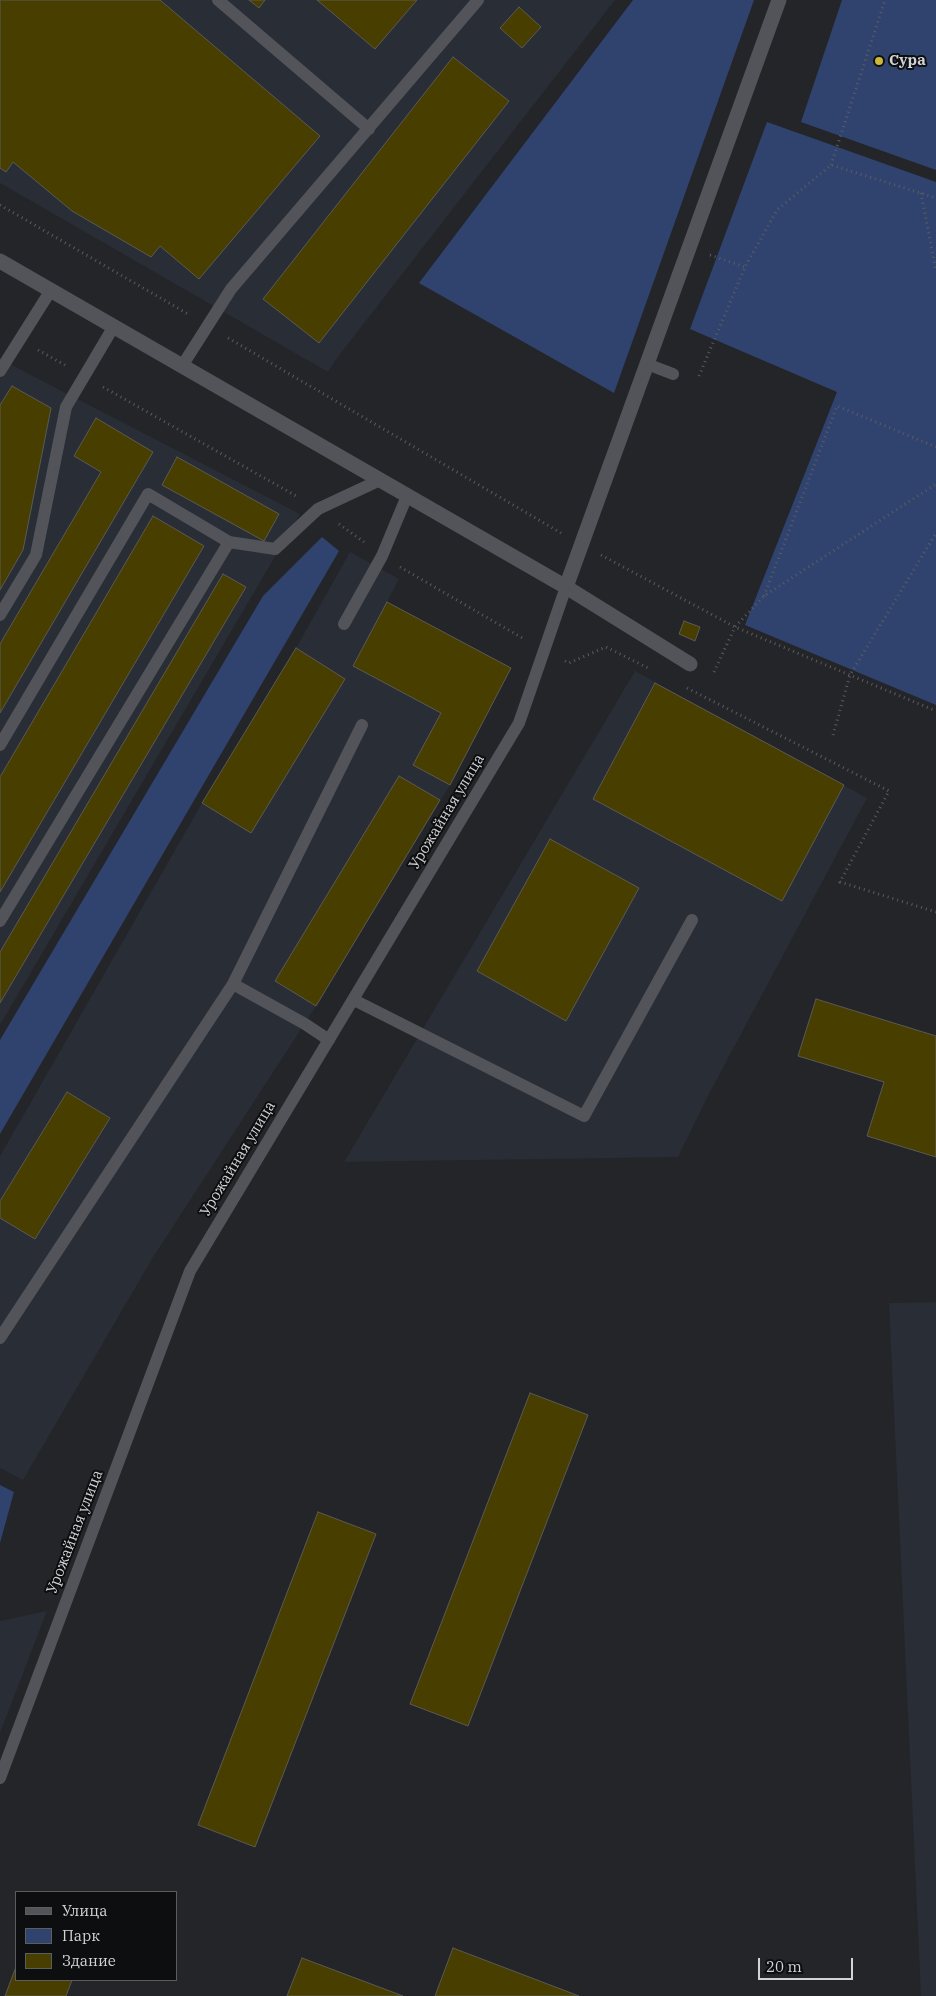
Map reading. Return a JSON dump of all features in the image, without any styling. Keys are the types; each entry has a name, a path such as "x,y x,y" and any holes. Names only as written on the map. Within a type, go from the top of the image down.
{"street":[{"path":"566,587 779,0"},
{"path":"0,261 566,587 690,664"}],"lane":[{"path":"218,0 369,129"},
{"path":"182,366 231,289 478,0"},
{"path":"0,371 50,290"},
{"path":"0,615 36,555 66,407 114,326"},
{"path":"647,364 673,374"},
{"path":"0,745 148,494 229,542 275,549 318,509 380,480"},
{"path":"344,624 382,556 407,496"},
{"path":"0,921 229,542"},
{"name":"Урожайная улица","path":"0,1778 190,1271 519,723 566,587"},
{"path":"0,1338 232,984 362,725"},
{"path":"354,1000 584,1116 692,920"},
{"path":"232,984 305,1024 329,1040"}],"path":[{"path":"699,376 745,267 777,210 831,166 885,0"},
{"path":"831,166 936,198"},
{"path":"921,192 936,271"},
{"path":"0,205 581,544 735,627 936,711"},
{"path":"689,247 745,267"},
{"path":"19,339 318,509 382,556 545,651 569,663 606,647 650,670"},
{"path":"764,596 837,406 936,447"},
{"path":"713,675 735,627 764,596 936,484"},
{"path":"833,735 850,675 936,533"},
{"path":"685,688 889,791 840,882 936,912"}],"shaded area":[{"path":"0,0 615,0 328,372 0,183"},
{"path":"0,359 300,514 0,1025"},
{"path":"350,552 399,579 387,602 511,668 450,785 316,1006 152,1259 23,1480 0,1468 0,1156 202,803 296,648"},
{"path":"635,671 867,798 709,1094 678,1157 344,1162"},
{"path":"936,1302 936,1996 921,1996 889,1303"},
{"path":"47,1611 0,1733 0,1621"}],"green space":[{"path":"633,0 754,0 614,393 419,283"},
{"name":"Сура","path":"842,0 936,0 936,170 801,122"},
{"path":"767,122 936,182 936,705 745,625 837,392 690,329"},
{"path":"322,537 339,551 0,1134 0,1040 263,596"},
{"path":"0,1485 14,1492 0,1543"}],"building":[{"path":"0,0 160,0 320,136 199,279 160,246 151,257 72,211 13,162 6,172 0,168"},
{"path":"249,0 265,0 259,8"},
{"path":"317,0 417,0 375,49"},
{"path":"519,7 541,27 522,48 500,28"},
{"path":"453,57 509,101 319,343 263,299"},
{"path":"12,386 51,408 23,550 0,590 0,405"},
{"path":"96,418 153,452 0,713 0,644 101,472 74,456"},
{"path":"177,457 279,514 264,541 162,485"},
{"path":"153,516 204,546 0,892 0,777"},
{"path":"223,574 246,587 0,1003 0,952"},
{"path":"387,602 511,668 450,785 413,765 441,713 353,666"},
{"path":"684,621 700,627 695,641 679,634"},
{"path":"296,648 345,679 251,833 202,803"},
{"path":"655,683 844,785 782,901 593,799"},
{"path":"399,776 440,800 316,1006 275,981"},
{"path":"550,839 639,888 566,1021 477,971"},
{"path":"816,999 936,1036 936,1157 867,1136 884,1082 798,1056"},
{"path":"67,1092 110,1118 35,1239 0,1218 0,1201"},
{"path":"530,1393 588,1415 468,1726 410,1704"},
{"path":"318,1512 376,1534 255,1847 198,1825"},
{"path":"453,1948 579,1996 435,1996"},
{"path":"302,1958 403,1996 287,1996"},
{"path":"15,1970 15,1981 72,1981 66,1996 5,1996"}],"place":[{"name":"Сура","path":"879,61"}]}
